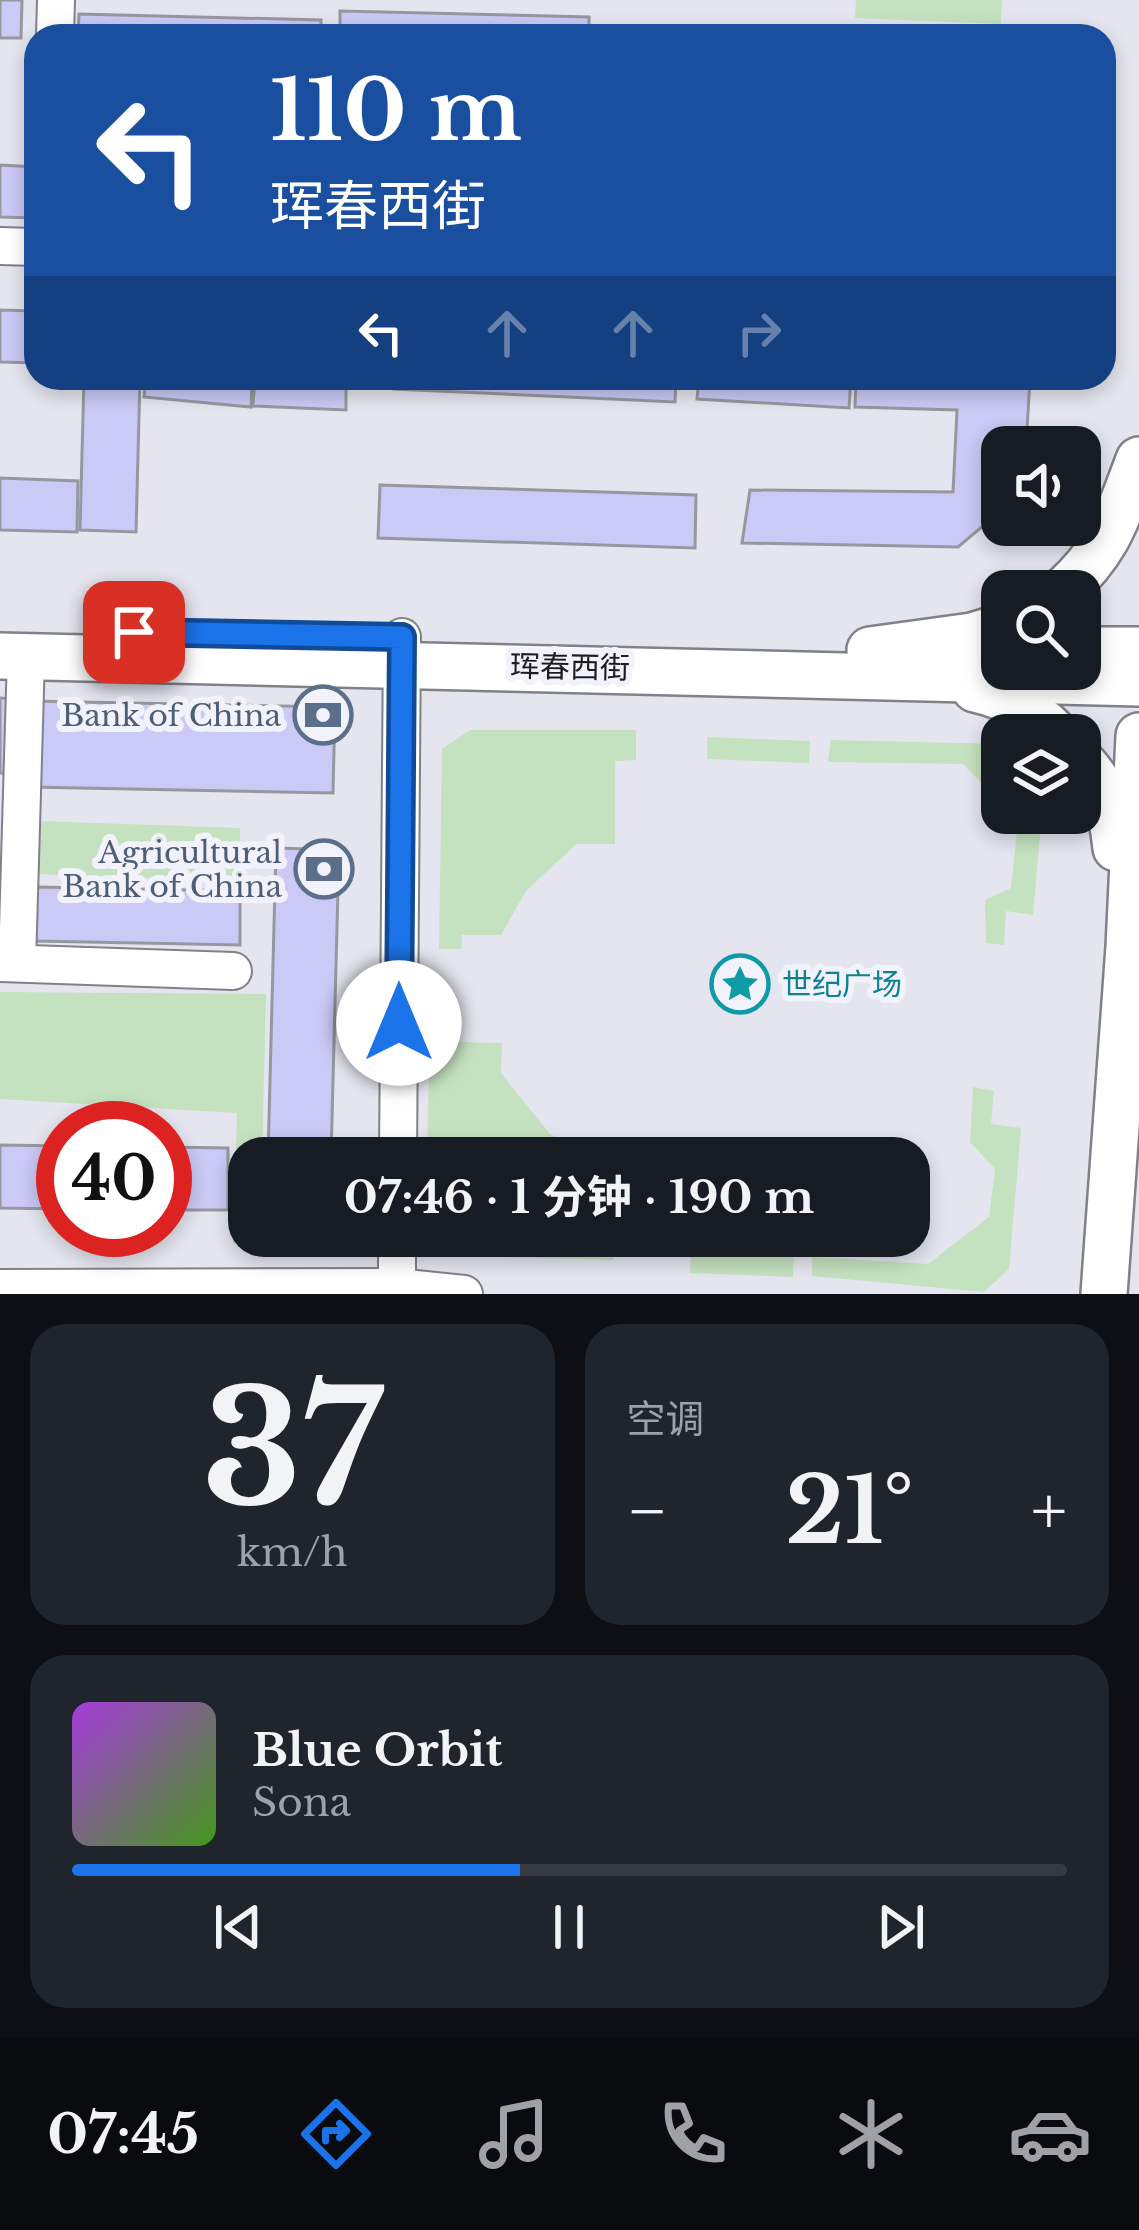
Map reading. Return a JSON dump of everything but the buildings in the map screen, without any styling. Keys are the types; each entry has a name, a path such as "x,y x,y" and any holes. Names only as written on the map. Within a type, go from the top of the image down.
{"main road":[{"path":"1086,570 1108,540 1139,460"},
{"path":"871,650 981,633"},
{"name":"珲春西街","path":"8,647 981,650"},
{"name":"珲春西街","path":"401,650 1139,683"},
{"path":"1101,650 1139,650"},
{"path":"920,676 998,694 1036,714"},
{"path":"1104,1294 1139,736"},
{"path":"1101,789 1111,803 1129,947"}],"street":[{"path":"8,647 9,963 233,971"},
{"path":"398,1137 401,650"},
{"path":"397,1257 397,1290"},
{"path":"0,1288 464,1294"}],"green space":[{"path":"856,0 1002,0 1001,24 855,18"},
{"path":"470,730 636,730 636,760 615,761 615,844 576,844 526,891 501,935 462,935 461,949 439,949 442,749"},
{"path":"707,737 810,741 809,763 707,759"},
{"path":"831,740 981,744 981,782 963,764 828,762"},
{"path":"40,821 240,828 239,882 38,874"},
{"path":"1017,834 1040,834 1033,915 1006,911 1004,945 986,943 985,900 1011,888"},
{"path":"0,992 266,994 263,1137 236,1137 237,1113 192,1110 192,1101 0,1099"},
{"path":"430,1018 457,1019 457,1042 502,1043 501,1073 556,1137 427,1137"},
{"path":"973,1087 994,1091 991,1124 1021,1128 1009,1269 984,1292 812,1276 812,1257 928,1264 989,1217 995,1169 970,1142"},
{"path":"500,1257 614,1257 614,1260"},
{"path":"691,1257 794,1257 793,1277 690,1273"}],"place":[{"name":"Bank of China","path":"323,715"},
{"name":"Agricultural Bank of China","path":"324,869"},
{"name":"世纪广场","path":"740,984"}],"route":[{"path":"134,632 402,637 399,1023"}]}
